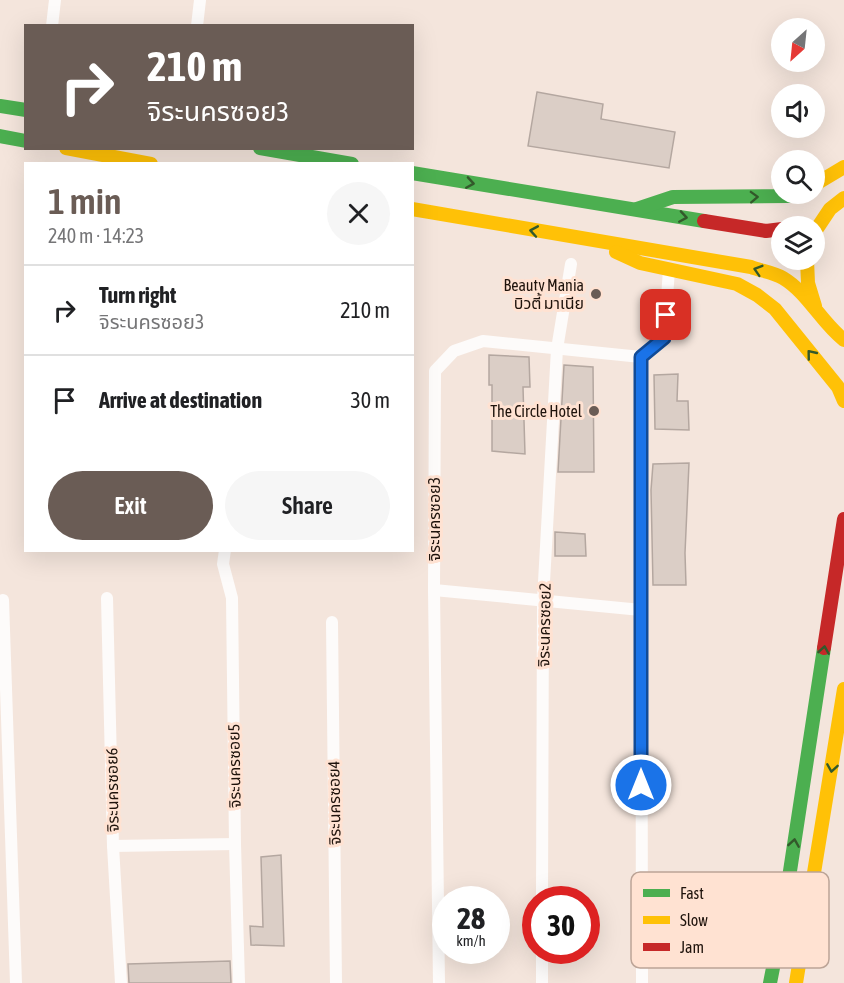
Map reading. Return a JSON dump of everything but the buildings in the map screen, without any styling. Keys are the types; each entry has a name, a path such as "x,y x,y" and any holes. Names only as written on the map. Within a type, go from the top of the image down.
{"main road":[{"path":"0,106 24,111"},
{"path":"0,136 24,141"},
{"path":"77,150 140,162"},
{"path":"272,150 340,162"},
{"path":"825,178 844,167"},
{"path":"414,173 771,230"},
{"path":"635,210 673,197 771,196"},
{"path":"823,216 844,198"},
{"path":"414,209 751,267 783,278 800,293 839,337 844,346"},
{"path":"591,241 640,263 737,284 757,295 775,309 838,387 844,402"},
{"path":"806,270 810,295 820,316"},
{"path":"790,872 844,519"},
{"path":"814,872 844,689"},
{"path":"770,983 773,968"},
{"path":"796,983 798,968"}],"street":[{"path":"52,24 55,0"},
{"path":"197,24 200,0"},
{"name":"จิระนครซอย2","path":"542,886 543,600 557,350 571,264"},
{"path":"642,872 641,357 664,338 669,270"},
{"name":"จิระนครซอย3","path":"438,983 434,590 435,371 454,351 483,341 641,357"},
{"name":"จิระนครซอย5","path":"225,552 224,564 232,598 239,983"},
{"path":"434,590 641,610"},
{"name":"จิระนครซอย6","path":"107,598 113,846 121,983"},
{"path":"3,600 4,721 16,983"},
{"name":"จิระนครซอย4","path":"332,622 336,983"},
{"path":"113,846 235,844"},
{"path":"542,964 542,983"},
{"path":"642,968 642,983"}],"traffic: fast":[{"path":"0,106 24,110"},
{"path":"0,136 24,141"},
{"path":"272,150 340,162"},
{"path":"414,173 704,221"},
{"path":"637,209 673,197 771,196"},
{"path":"790,872 824,648"},
{"path":"770,983 773,968"}],"traffic: slow":[{"path":"77,150 140,162"},
{"path":"825,178 844,167"},
{"path":"825,216 830,209 844,198"},
{"path":"414,209 751,267 771,273 783,278 800,291 828,325 844,340"},
{"path":"616,252 640,263 737,284 757,295 775,309 838,387 844,401"},
{"path":"807,270 808,283 815,306"},
{"path":"814,872 844,689"},
{"path":"796,983 798,968"}],"traffic: jam":[{"path":"704,221 771,230"},
{"path":"824,648 844,519"}],"place":[{"name":"Beauty Mania บิวตี้ มาเนีย","path":"596,294"},
{"name":"The Circle Hotel","path":"594,411"}],"route":[{"path":"641,785 641,357 664,338 666,315"}]}
